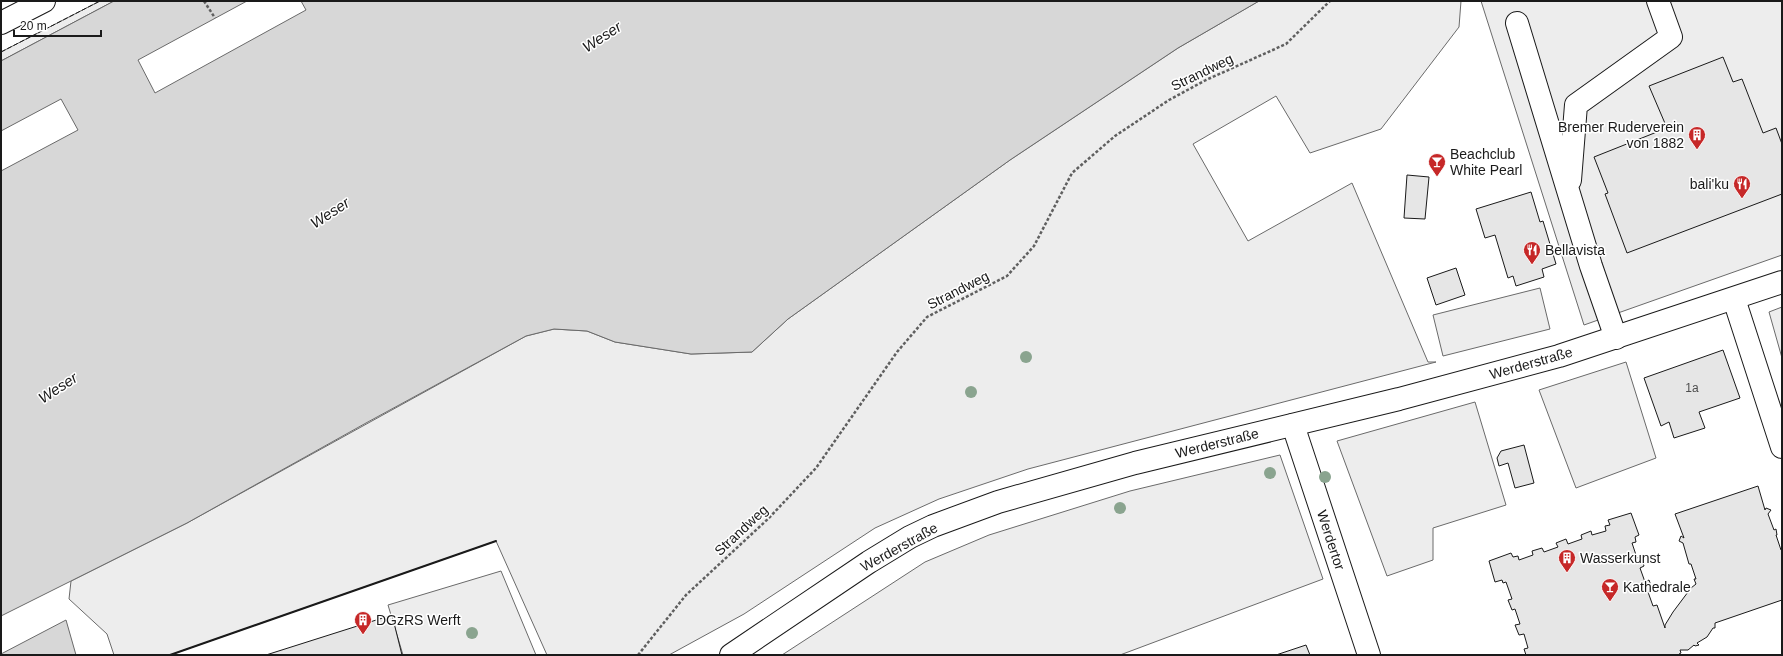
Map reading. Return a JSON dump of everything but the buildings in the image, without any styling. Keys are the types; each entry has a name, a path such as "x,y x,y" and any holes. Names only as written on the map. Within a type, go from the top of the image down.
{"street":[{"path":"1,23 44,1"},
{"path":"1569,191 1576,105 1671,37 1658,1"},
{"path":"1517,23 1591,266 1616,338"},
{"name":"Werderstraße","path":"731,655 869,562 910,537 933,526 998,502 1135,463 1559,356 1782,282"},
{"path":"1734,299 1782,447"},
{"name":"Werdertor","path":"1293,424 1369,655"}],"path":[{"path":"204,1 215,18"},
{"name":"Strandweg","path":"638,655 686,595 769,518 816,468 897,352 927,318 1007,276 1034,246 1072,173 1115,136 1169,100 1206,80 1286,44 1330,1"}],"shaded area":[{"path":"100,1 114,1 1,61 1,52"},
{"path":"1259,1 1461,1 1459,27 1381,129 1310,153 1276,96 1193,144 1248,241 1352,183 1428,362 1436,362 1028,469 939,499 875,528 744,614 669,655 547,655 496,541 170,655 114,655 107,634 69,599 71,581 187,523 526,336 554,329 587,331 615,342 691,354 752,352 788,319 1010,160 1178,48"},
{"path":"1481,1 1782,1 1782,255 1584,325"},
{"path":"1540,288 1550,329 1443,356 1433,315"},
{"path":"1782,307 1782,358 1769,312"},
{"path":"1626,362 1656,458 1576,488 1539,390"},
{"path":"1475,402 1506,505 1433,528 1433,560 1387,576 1337,441"},
{"path":"1280,455 1323,579 1120,655 782,655 925,562 989,535 1130,491"},
{"path":"501,571 536,655 403,655 388,605"}],"water":[{"name":"Weser","path":"114,1 1259,1 1178,48 1010,160 788,319 752,352 691,354 615,342 587,331 554,329 526,336 187,523 1,616 1,61"},
{"path":"66,620 76,655 1,655 1,654"}],"pier":[{"path":"247,1 301,1 306,10 155,93 138,60"},
{"path":"61,99 78,130 1,171 1,131"}],"fence":[{"path":"1,52 100,1"}],"wall":[{"path":"170,655 496,541"}],"place":[{"name":"Bremer Ruderverein von 1882","path":"1697,150"},
{"name":"Beachclub White Pearl","path":"1437,177"},
{"name":"bali'ku","path":"1742,199"},
{"name":"Bellavista","path":"1532,265"},
{"name":"Wasserkunst","path":"1567,573"},
{"name":"Kathedrale","path":"1610,602"},
{"name":"DGzRS Werft","path":"363,635"}]}
